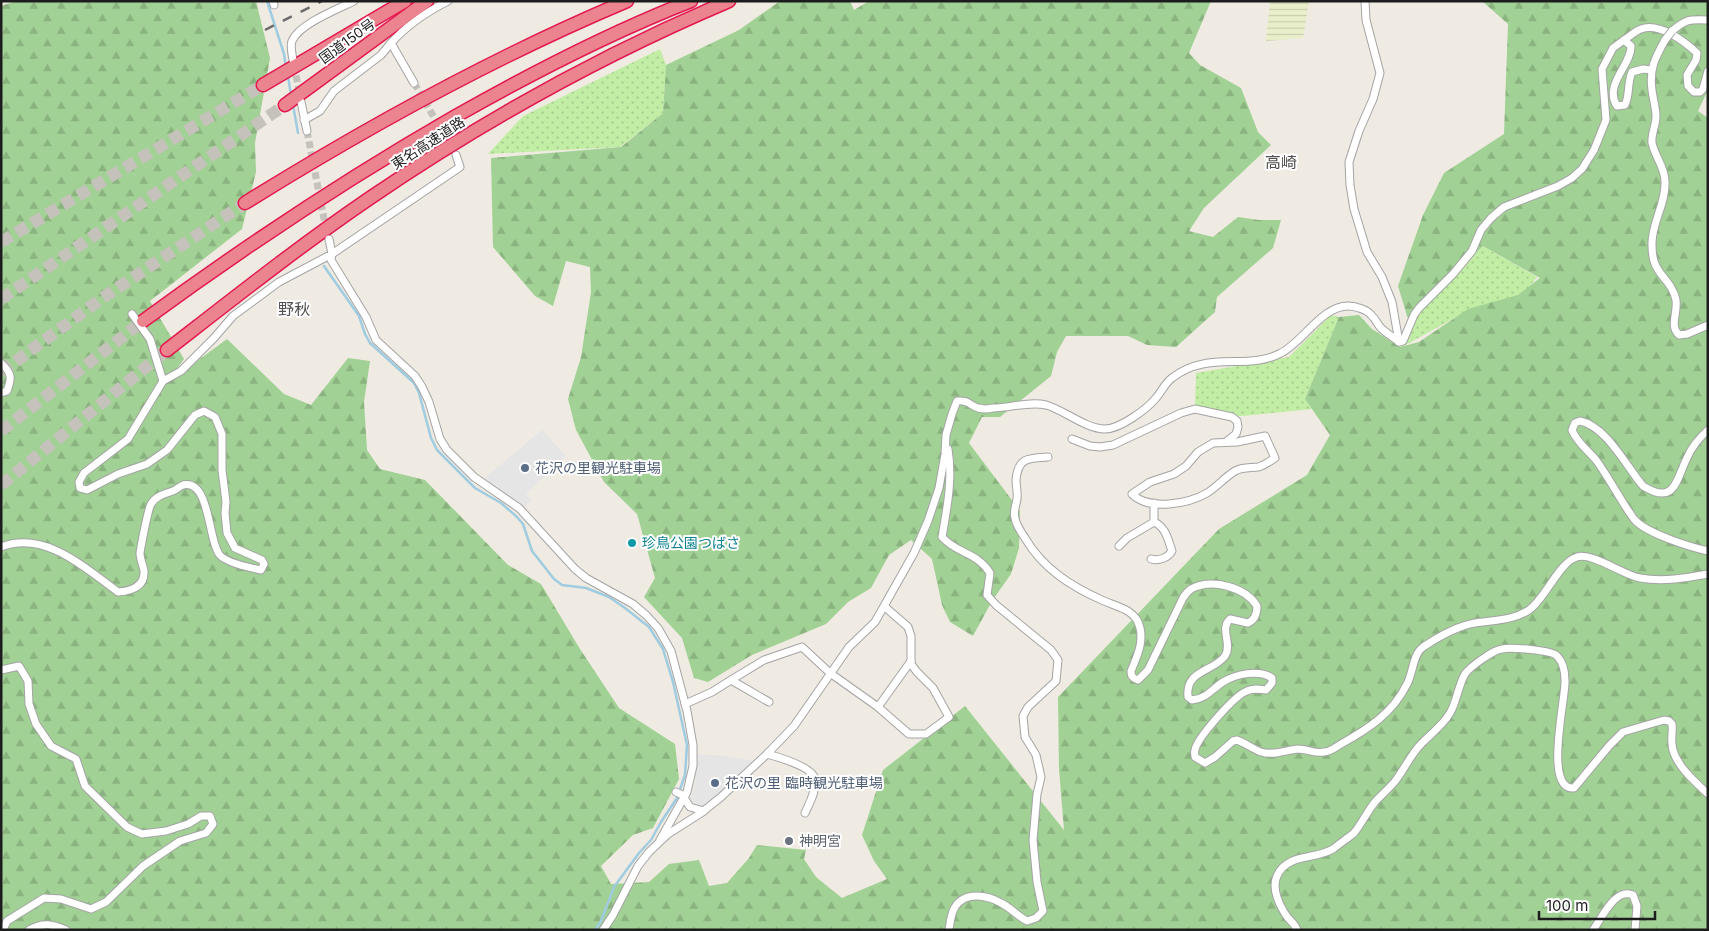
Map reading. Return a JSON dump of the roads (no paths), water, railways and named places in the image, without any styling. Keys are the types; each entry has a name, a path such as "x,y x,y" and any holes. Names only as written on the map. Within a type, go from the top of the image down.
{"highway":[{"name":"国道150号","path":"263,85 405,1"},
{"name":"国道150号","path":"285,105 427,1"},
{"path":"245,203 316,159 478,71 518,50 627,1"},
{"name":"東名高速道路","path":"137,317 362,171 421,136 554,62 691,1"},
{"name":"東名高速道路","path":"167,350 243,291 371,197 474,131 584,70 677,24 729,1"}],"street":[{"path":"293,60 291,43 295,35 306,26 354,1"},
{"path":"304,120 320,111 334,91 381,55 399,34 448,1"},
{"path":"1365,1 1366,20 1380,73 1373,99 1359,131 1349,162 1350,185 1354,209 1366,252 1382,277 1392,302 1399,342"},
{"path":"1708,20 1691,19 1672,31 1655,57 1651,70 1656,114 1652,144 1664,169 1665,180 1665,190 1652,243 1655,263 1674,292 1677,307 1673,325 1674,331 1679,335 1687,334 1708,325"},
{"path":"1399,342 1404,341 1414,315 1419,308 1453,274 1472,251 1481,230 1491,218 1504,207 1558,186 1572,178 1582,169 1594,150 1606,120 1602,69 1613,48 1640,29 1654,27 1690,47 1697,53 1696,60 1686,75 1688,86 1694,92 1700,92 1703,89 1708,71"},
{"path":"1624,40 1631,46 1631,54 1616,80 1614,102 1617,106 1625,105 1632,72 1643,69 1651,70"},
{"path":"391,43 414,82"},
{"path":"301,102 307,131"},
{"path":"1,547 23,542 38,543 76,561 118,592 132,591 140,584 144,574 140,553 150,505 160,495 182,486 190,485 199,491 205,502 212,539 219,555 250,568 261,570 264,568 262,560 235,548 227,533 222,470 222,434 215,417 204,411 195,415 167,450 147,464 118,474 86,490 80,488 79,482 84,473 128,440 163,381 181,371 233,316 279,282 332,254 460,167 456,155"},
{"path":"329,239 332,254 331,260 366,317 376,340 415,376 422,386 440,439 447,450 474,478 519,508 575,569 586,578 632,604 646,615 658,628 671,652 685,704 693,745 693,766 690,781 684,797 659,842 638,866 603,930"},
{"path":"659,842 722,797 767,754 794,726 849,647 875,622 914,553 928,521 939,488 946,435 957,401 965,401 978,408 1044,405 1090,426 1105,429 1115,427 1144,410 1156,399 1164,385 1173,377 1205,362 1257,360 1281,353 1332,311 1348,306 1359,308 1371,314 1380,327 1399,342"},
{"path":"137,317 150,339 163,381"},
{"path":"1,363 9,370 12,379 7,391 1,393"},
{"path":"1072,439 1100,447 1113,446 1181,413 1195,409 1232,417 1237,421 1236,434 1227,441"},
{"path":"1708,430 1696,440 1686,458 1676,486 1666,493 1650,490 1643,486 1608,440 1595,427 1580,420 1572,430 1576,439 1595,459 1635,520 1648,530 1692,548 1708,551"},
{"path":"946,435 951,467 942,538 950,546 973,555 986,566 990,573 987,595 996,605 1051,650 1058,660 1056,681 1028,707 1023,716 1025,736 1036,755 1041,777 1037,794 1033,840 1037,882 1043,911 1036,918 1027,921 1017,916 1003,903 990,897 972,896 960,900 954,908 949,930"},
{"path":"1265,436 1275,458 1258,467 1235,471 1207,493 1187,501 1173,504 1154,503 1132,494 1150,482 1174,474 1186,466 1198,452 1213,443 1237,442 1265,436"},
{"path":"1048,457 1028,458 1022,462 1016,480 1015,520 1034,553 1050,569 1080,590 1125,609 1136,619 1142,633 1131,676 1138,680 1148,670 1183,598 1191,590 1204,585 1222,585 1244,592 1252,598 1257,606 1252,621 1248,623 1230,619 1226,622 1225,627 1229,645 1226,654 1221,660 1195,677 1190,684 1188,697 1192,700 1199,700 1223,682 1245,674 1266,674 1272,678 1272,683 1266,690 1257,688 1238,695 1198,743 1194,751 1195,758 1205,763 1210,761 1233,741 1237,740 1268,754 1300,749 1324,752 1362,732 1390,710 1407,685 1421,648 1443,635 1473,623 1511,618 1530,609 1565,566 1572,559 1579,556 1600,561 1630,576 1643,578 1659,580 1708,574"},
{"path":"1154,503 1154,522"},
{"path":"1119,546 1127,538 1154,522 1160,524 1172,551 1163,558 1156,560 1151,558"},
{"path":"685,704 712,692 764,660 802,647 830,673 878,707 909,734 926,734 949,717 933,688 917,672 911,661 912,636 908,626 885,607"},
{"path":"1297,930 1295,924 1282,908 1275,893 1276,876 1284,867 1297,858 1331,850 1353,834 1370,809 1396,779 1422,744 1451,712 1466,673 1491,653 1502,649 1548,651 1556,654 1563,665 1565,682 1558,757 1559,772 1565,786 1574,788 1623,732 1664,720 1672,724 1672,744 1678,762 1708,794"},
{"path":"878,707 911,661"},
{"path":"1,670 19,666 28,681 29,704 36,724 51,746 76,759 85,786 127,827 142,834 166,831 188,824 201,816 210,816 213,824 206,833 180,841 143,866 106,902 91,909 61,899 44,898 7,921 3,930"},
{"path":"731,680 768,702"},
{"path":"767,754 798,765 813,774 815,778 814,785 805,813"},
{"path":"676,792 684,797 690,807 704,811"},
{"path":"1593,930 1611,903 1622,895 1629,893 1633,895 1637,906 1635,930"},
{"path":"29,930 39,924 51,924 66,930"}],"waterway":[{"path":"267,1 284,54 286,68"},
{"path":"288,76 291,95"},
{"path":"293,105 298,133"},
{"path":"324,266 359,316 370,343 414,383 419,393 431,438 437,450 475,488 501,503 517,517 523,524 532,551 554,579 562,585 586,588 609,597 649,627 663,649 673,682 687,745 685,775 677,798 651,840 614,887 601,921 595,930"}],"tunnel":[{"path":"294,65 300,96"},
{"path":"414,83 452,148"},
{"path":"1,242 263,85"},
{"path":"1,299 285,105"},
{"path":"307,131 326,229"},
{"path":"1,372 101,299 245,203"},
{"path":"1,431 143,321"},
{"path":"1,485 167,350"}],"railway":[{"path":"265,30 322,1"}],"place":[{"name":"花沢の里観光駐車場","path":"525,468"},
{"name":"珍鳥公園つばさ","path":"632,543"},
{"name":"花沢の里 臨時観光駐車場","path":"715,783"},
{"name":"神明宮","path":"789,841"}],"district":[{"name":"高崎","path":"1281,162"},
{"name":"野秋","path":"294,309"}]}
